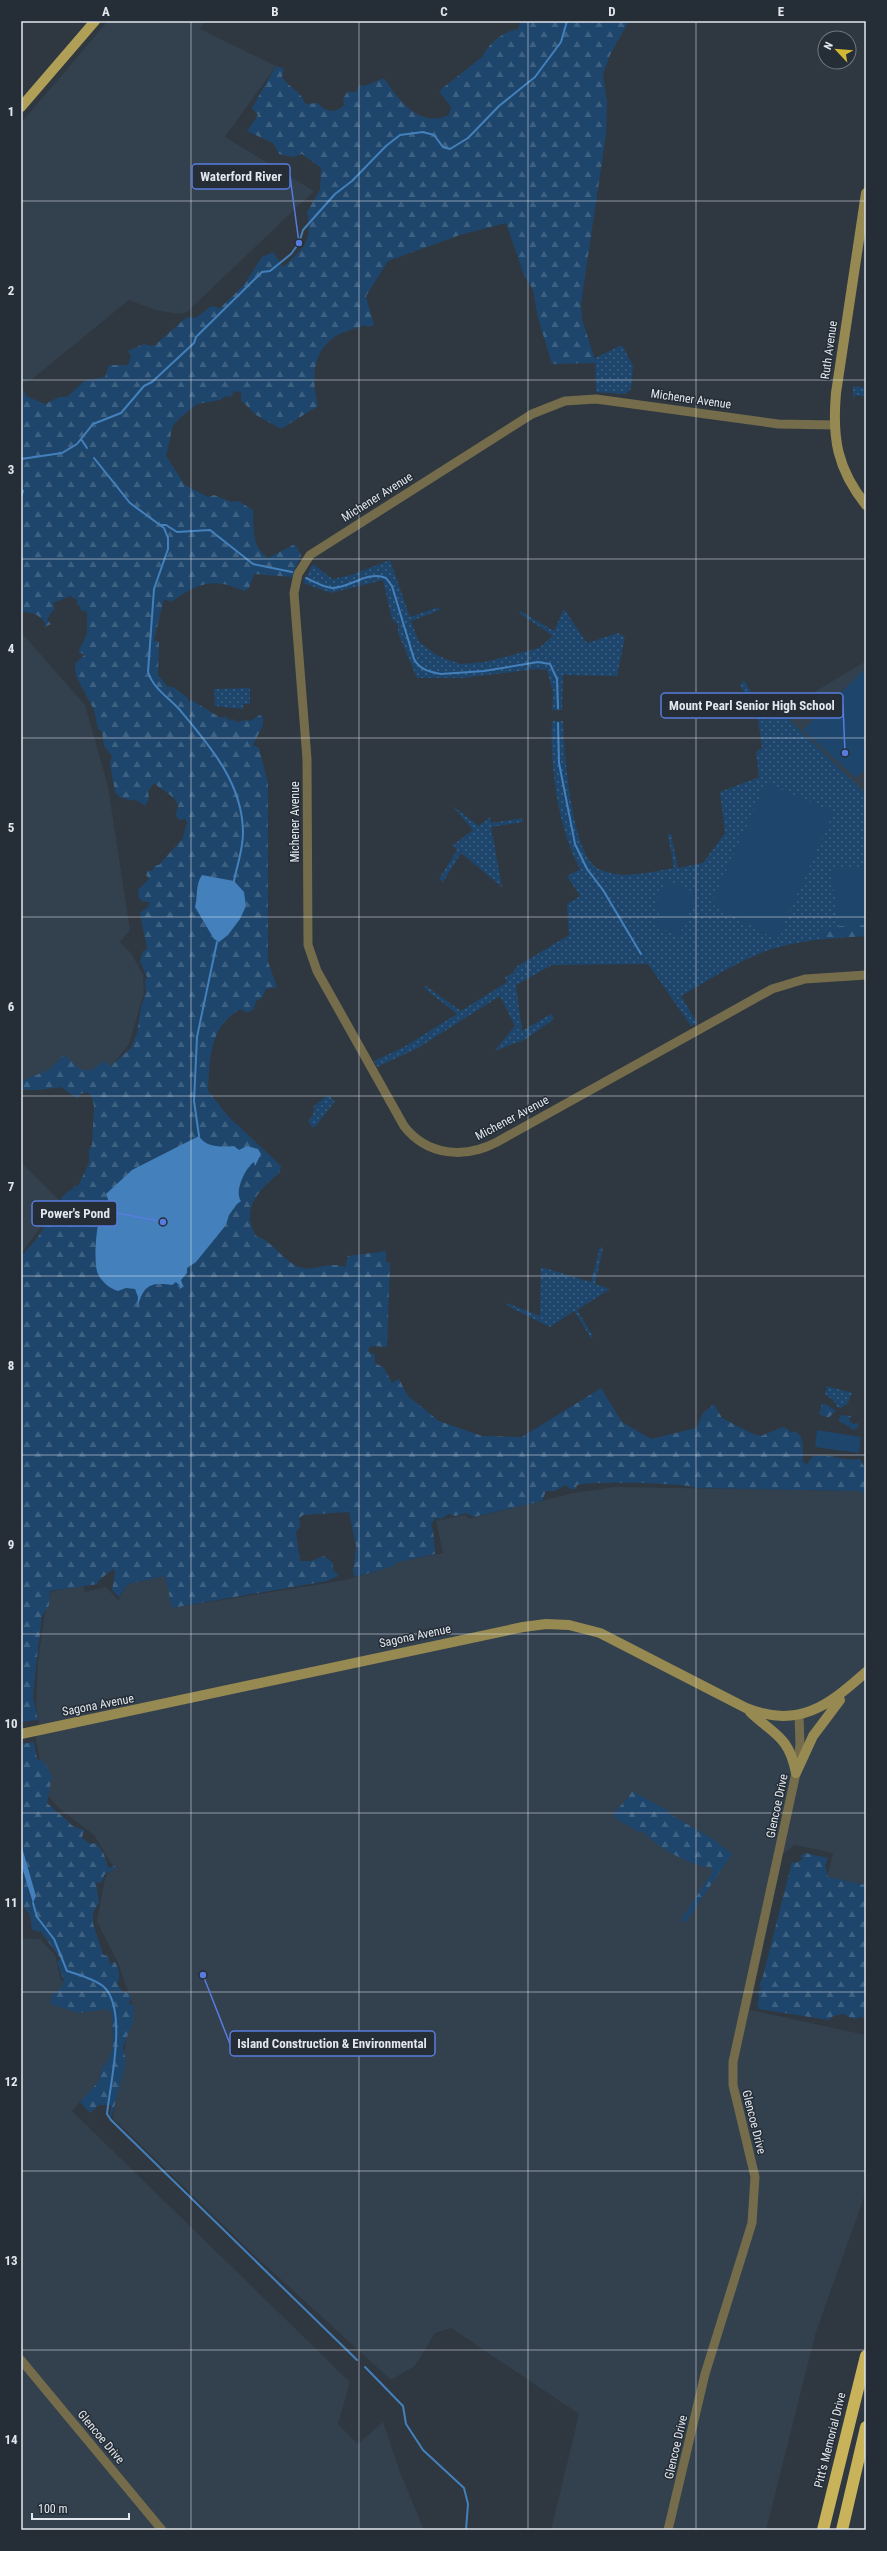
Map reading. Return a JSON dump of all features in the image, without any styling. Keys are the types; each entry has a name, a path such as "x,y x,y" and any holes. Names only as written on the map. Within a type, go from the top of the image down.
{"highway":[{"name":"Pitt's Memorial Drive","path":"823,2530 866,2356"},
{"path":"842,2530 866,2427"}],"main road":[{"path":"23,101 95,21"},
{"name":"Ruth Avenue","path":"866,192 836,393 835,425 839,454 844,471 866,505"},
{"name":"Sagona Avenue","path":"21,1734 370,1658 546,1624 579,1626 600,1633 746,1708 771,1716 799,1715 826,1705 847,1690"},
{"path":"796,1773 816,1731 847,1690 866,1672"},
{"path":"746,1708 783,1740 792,1757 796,1773"}],"street":[{"name":"Michener Avenue","path":"835,425 778,424 596,399 565,401 532,414 310,554 298,574 294,593 307,758 308,945 316,971 404,1126 414,1137 428,1146 457,1153 473,1152 497,1142 772,989 805,979 866,975"},
{"name":"Glencoe Drive","path":"668,2530 705,2374 752,2223 755,2177 733,2085 733,2062 796,1773 800,1745 799,1715"},
{"name":"Glencoe Drive","path":"21,2360 162,2530"}],"shaded area":[{"path":"108,21 205,21 200,29 276,66 225,137 314,191 187,312 179,314 155,310 129,300 31,380 21,384 21,123"},
{"path":"21,632 85,705 108,786 130,930 120,942 131,953 143,975 144,993 129,1044 114,1063 99,1074 61,1087 21,1091"},
{"path":"866,661 866,794 781,712"},
{"path":"202,875 234,881 244,892 246,906 240,919 228,935 219,942 214,939 195,907 198,887"},
{"path":"199,1136 210,1145 234,1146 239,1150 247,1146 258,1149 261,1154 255,1166 254,1162 247,1169 244,1175 239,1192 241,1201 229,1215 226,1225 196,1262 187,1268 187,1273 181,1280 183,1287 179,1289 180,1286 176,1282 172,1285 152,1285 144,1291 137,1309 138,1297 135,1289 126,1288 118,1291 112,1288 102,1280 96,1269 97,1232 103,1208 109,1202 106,1194 132,1170"},
{"path":"21,1162 60,1201 21,1254"},
{"path":"615,1487 861,1491 866,1497 866,1885 827,1877 833,1853 795,1845 783,1854 750,2010 866,2035 866,2192 816,2332 766,2530 551,2530 579,2414 451,2328 435,2333 415,2366 391,2380 253,2254 113,2118 132,2003 118,1963 97,1922 105,1878 113,1866 94,1835 61,1810 46,1794 36,1739 39,1722 36,1707 38,1662 44,1618 51,1592 83,1585 85,1592 106,1587 118,1600 128,1584 166,1576 172,1608 346,1580 394,1566 394,1563 443,1553 436,1521 465,1515 469,1519 573,1493"},
{"path":"21,1844 36,1896 33,1903 21,1864"},
{"path":"21,1938 40,1939 55,1955 61,1980 112,2013 113,2046 109,2059 102,2068 99,2081 72,2111 350,2382 338,2424 358,2444 383,2422 400,2472 424,2530 21,2530"}],"green space":[{"path":"521,21 629,21 610,55 603,74 607,103 606,135 581,304 582,319 596,363 552,364 538,318 533,290 524,275 506,223 460,235 388,261 366,296 374,325 367,327 366,325 347,331 336,336 328,343 322,350 315,368 314,377 318,406 281,429 256,415 241,400 241,392 234,391 231,397 226,396 220,400 197,404 173,425 166,456 185,485 208,497 214,495 232,502 238,501 253,510 254,537 259,548 268,558 295,544 301,555 292,577 254,574 249,588 244,591 223,584 214,583 198,586 171,602 164,599 154,640 159,642 158,675 168,687 173,687 188,698 188,702 191,700 221,718 226,716 229,721 233,719 237,722 246,720 250,721 260,715 263,717 263,725 253,745 259,748 268,783 268,962 277,987 266,989 262,998 256,1001 254,1009 247,1013 241,1009 230,1016 223,1024 213,1044 208,1091 228,1116 281,1166 280,1172 260,1192 251,1207 251,1226 256,1236 268,1242 289,1262 307,1269 327,1265 339,1265 345,1267 348,1256 386,1251 386,1262 390,1263 387,1347 371,1346 368,1351 375,1355 375,1363 384,1368 392,1383 399,1379 408,1396 439,1421 482,1436 522,1437 601,1388 622,1422 651,1439 696,1428 703,1413 714,1404 722,1418 751,1433 761,1436 783,1427 788,1429 790,1433 795,1431 801,1437 803,1462 807,1464 813,1456 819,1455 854,1460 860,1459 866,1470 866,1497 861,1491 696,1488 676,1485 618,1483 577,1485 576,1489 570,1489 566,1485 554,1491 546,1491 542,1501 474,1517 466,1513 455,1516 449,1514 441,1519 435,1518 431,1525 433,1530 435,1554 394,1563 394,1566 355,1577 353,1572 356,1546 349,1512 303,1515 299,1519 300,1527 296,1532 300,1561 311,1561 324,1556 333,1563 333,1570 338,1574 338,1576 327,1581 172,1608 165,1576 128,1584 119,1597 112,1590 115,1572 113,1569 98,1581 98,1584 50,1591 49,1605 42,1616 33,1697 38,1720 21,1722 21,1256 39,1235 57,1205 65,1195 73,1189 74,1186 78,1186 89,1163 89,1149 92,1145 94,1106 92,1097 87,1092 80,1094 78,1099 61,1087 39,1090 21,1089 21,1081 49,1070 64,1055 81,1070 92,1070 104,1061 111,1066 131,1048 137,1033 141,1007 146,992 145,981 147,977 140,961 143,951 147,949 140,913 148,907 150,902 144,902 139,899 138,890 149,879 146,875 148,870 152,871 155,865 159,865 183,838 187,822 185,819 179,820 176,815 178,806 175,799 154,783 148,791 149,799 145,806 138,801 121,798 115,792 110,764 112,756 104,746 102,732 98,729 94,710 76,676 75,664 85,654 79,653 79,650 87,634 87,612 80,610 81,607 77,604 77,600 70,596 53,603 55,610 52,611 47,620 51,624 45,627 43,620 37,616 28,612 21,612 21,385 26,396 45,404 59,397 67,397 84,381 105,377 109,365 128,365 131,356 128,351 144,344 151,346 155,345 187,317 196,318 211,306 220,308 243,286 262,257 273,252 283,267 305,244 309,231 307,212 320,190 321,168 302,154 293,157 279,154 273,143 247,131 258,115 252,108 276,66 284,69 282,77 301,96 305,104 318,103 327,110 335,111 344,105 343,99 347,92 356,92 360,85 365,86 384,78 396,95 410,110 428,118 438,118 449,115 451,107 439,91 482,57 488,47 501,35 518,29"},
{"path":"622,345 633,366 631,389 625,394 596,392 595,358"},
{"path":"853,386 866,388 866,397 856,395 853,398"},
{"path":"390,560 410,617 439,607 440,610 411,621 419,642 438,656 460,664 485,662 539,648 553,636 519,613 520,611 554,631 564,609 587,643 618,633 625,637 617,676 563,675 562,710 552,710 553,693 547,670 537,669 462,678 417,678 398,633 398,625 392,619 383,580 331,593 303,583 313,564 332,579 351,575"},
{"path":"866,668 866,768 856,778 803,730"},
{"path":"744,680 767,720 781,712 866,794 866,936 799,942 761,953 740,962 681,996 697,1023 691,1026 648,964 552,965 516,985 522,1031 551,1014 554,1019 524,1040 494,1051 515,1026 500,996 418,1048 377,1067 374,1061 404,1047 457,1014 424,988 426,986 461,1011 507,982 505,977 513,973 516,967 569,935 567,904 580,896 567,876 580,869 572,853 566,835 557,797 552,758 552,721 563,721 567,776 575,823 588,859 597,868 606,872 625,875 674,868 668,834 671,834 678,868 703,863 725,833 720,792 759,777 756,752 762,748 757,713 740,685"},
{"path":"250,688 250,704 243,704 243,709 215,706 214,689"},
{"path":"766,783 834,812 777,940 711,904"},
{"path":"451,805 479,826 490,817 491,823 522,818 523,822 491,827 502,887 461,853 443,882 439,879 457,850 453,845 473,830"},
{"path":"866,867 866,925 839,926 831,869"},
{"path":"666,879 698,894 679,936 654,925 661,910 654,906"},
{"path":"866,925 866,936 822,939 818,932 839,926"},
{"path":"328,1095 335,1101 315,1127 312,1127 308,1121 313,1115 314,1106"},
{"path":"600,1247 603,1248 595,1284 610,1289 577,1310 593,1336 591,1338 574,1311 550,1327 506,1305 507,1303 540,1316 541,1267 591,1282"},
{"path":"827,1386 852,1393 848,1403 841,1408 837,1407 834,1401 825,1394"},
{"path":"822,1404 826,1404 836,1411 828,1418 819,1414"},
{"path":"841,1415 851,1416 849,1420 853,1424 858,1423 859,1426 854,1430 838,1420"},
{"path":"817,1430 861,1437 859,1453 815,1447"},
{"path":"34,1742 37,1759 44,1762 52,1776 47,1803 74,1827 84,1830 82,1838 90,1844 96,1843 104,1854 108,1868 115,1866 116,1868 104,1875 103,1880 100,1883 96,1882 99,1902 93,1913 93,1923 103,1955 108,1956 110,1964 115,1962 118,1967 119,1978 117,1984 123,1992 129,1993 131,1997 129,2003 134,2007 133,2022 123,2047 126,2062 112,2116 110,2116 111,2105 99,2105 90,2113 80,2102 99,2081 102,2068 109,2059 113,2046 112,2014 106,2009 79,2013 50,2004 52,1995 62,1987 64,1981 57,1962 61,1959 41,1932 32,1930 30,1915 21,1903 21,1744"},
{"path":"632,1791 667,1810 671,1815 713,1839 732,1854 685,1923 681,1920 713,1871 709,1867 701,1866 673,1854 655,1843 643,1831 638,1832 616,1818 613,1815 628,1798"},
{"path":"805,1853 828,1858 825,1865 828,1877 866,1885 866,2019 860,2017 854,2019 843,2014 833,2016 829,2020 759,2009 757,2005 759,2000 758,1992 762,1988 759,1986 763,1976 792,1862 796,1863 803,1859 800,1856"}],"waterway":[{"path":"21,459 62,453 77,444 93,424 121,413 144,386 152,382 194,343 196,337 262,272 270,271 291,254 299,243 303,230 335,194 352,181 386,146 400,135 423,132 434,135 443,147 450,149 468,138 499,106 535,77 561,42 567,21"},
{"path":"81,439 87,448"},
{"path":"94,458 130,503 164,528 168,538 168,549 154,589 148,672 157,688 179,709 202,737 231,781 241,815 243,833 241,851 234,881"},
{"path":"21,491 23,491 21,497"},
{"path":"161,525 166,525 177,532 210,530 253,564 292,572"},
{"path":"306,578 332,588 372,576 386,578 392,586 414,659 419,666 429,671 441,674 484,671 538,662 550,664 557,679 558,708"},
{"path":"558,723 559,763 575,844 587,869 603,890 641,954"},
{"path":"199,1136 194,1101 197,1037 217,942"},
{"path":"33,1903 37,1917 54,1939 67,1971 100,1984 104,1987 111,1998 115,2012 116,2029 114,2067 107,2114 111,2120 357,2360"},
{"path":"365,2367 403,2406 406,2424 423,2450 464,2488 468,2504 466,2530"}],"place":[{"name":"Waterford River","path":"299,243"},
{"name":"Mount Pearl Senior High School","path":"845,753"},
{"name":"Power's Pond","path":"163,1222"},
{"name":"Island Construction & Environmental","path":"203,1975"}]}
